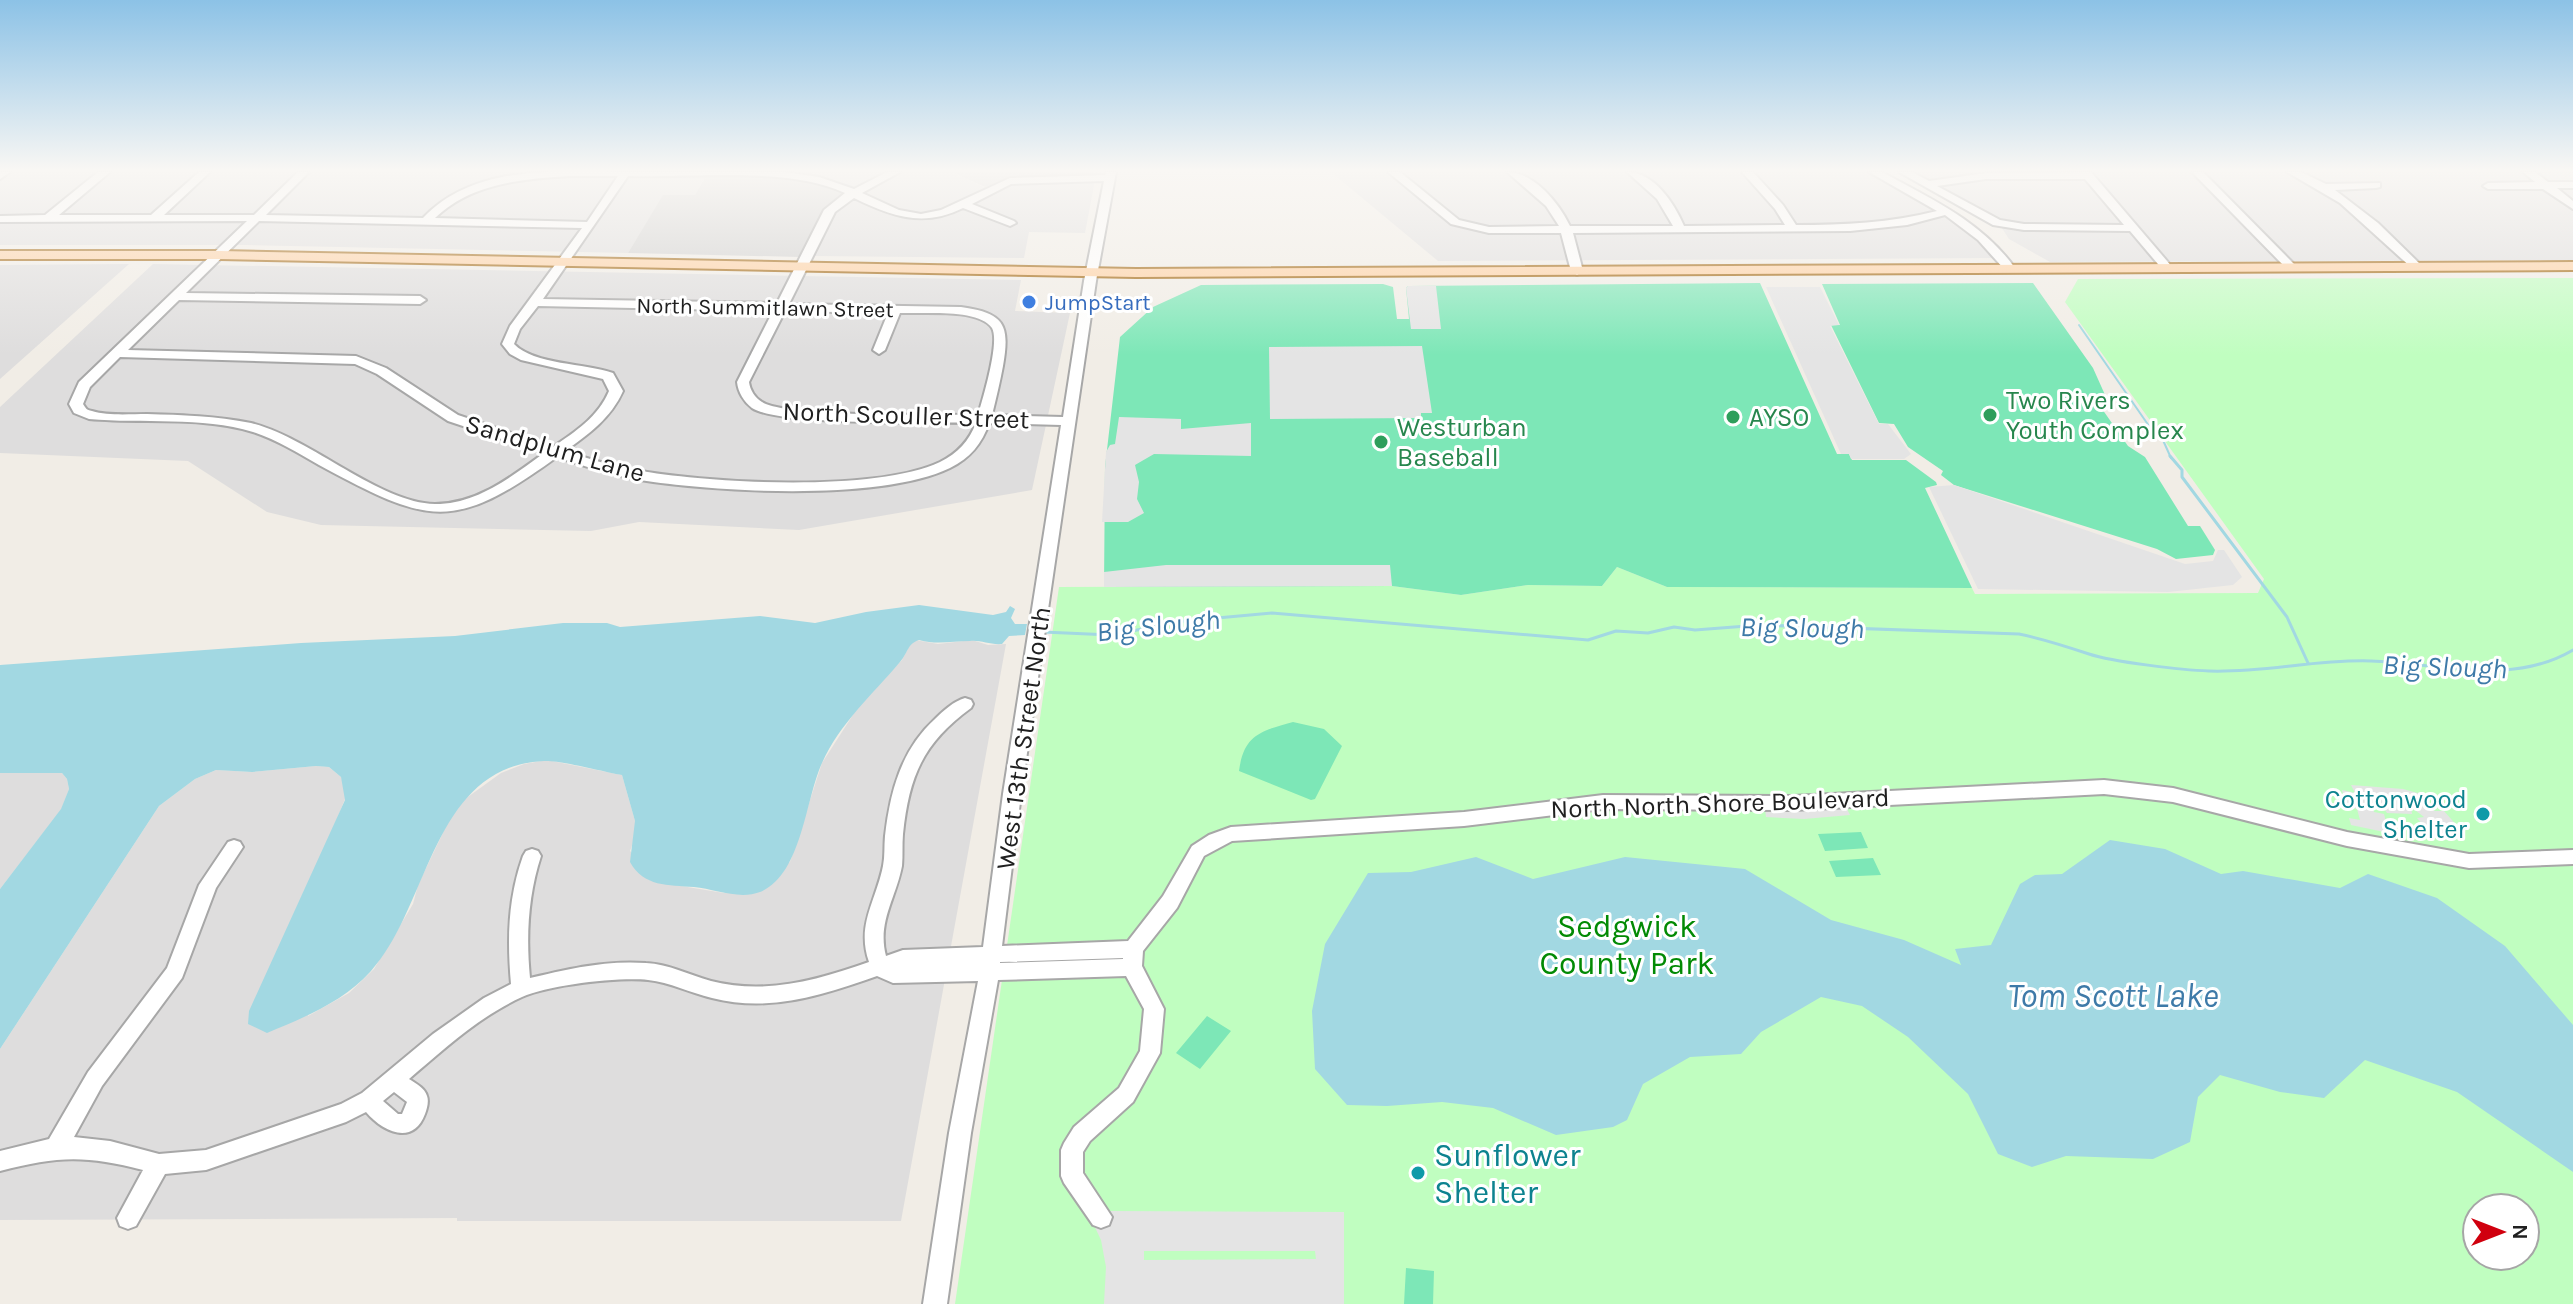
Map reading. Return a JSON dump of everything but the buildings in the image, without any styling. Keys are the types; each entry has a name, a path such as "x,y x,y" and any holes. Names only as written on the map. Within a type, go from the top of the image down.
{"main road":[{"path":"0,255 220,255 1092,272 2573,266"}],"street":[{"path":"243,233 84,385 77,397 79,410 89,415 212,421 255,428 400,502 430,509 461,506 496,495 602,416 611,406 616,391 608,376 599,371 528,359 511,349 509,336 585,233"},
{"path":"783,308 818,233"},
{"name":"West 13th Street North","path":"935,1304 960,1133 989,974 1012,794 1099,233"},
{"path":"1568,233 1577,271"},
{"path":"1976,233 1985,239 2009,268"},
{"path":"2137,233 2167,268"},
{"path":"2257,233 2290,266"},
{"path":"2379,233 2417,267"},
{"path":"177,296 420,300"},
{"name":"North Summitlawn Street","path":"535,302 967,312 993,321"},
{"name":"North Scouller Street","path":"783,308 744,377 747,395 768,410 794,415 1070,421"},
{"path":"879,350 895,310"},
{"name":"Sandplum Lane","path":"117,353 356,360 383,370 415,396 453,418 613,470 676,480 850,484 916,475 950,464 969,449 983,418 1001,340 1000,330 993,321"},
{"path":"965,704 938,723 928,735 907,768 900,787 892,866 878,903 872,932 872,948 880,967 893,975 989,974 1132,958"},
{"name":"North North Shore Boulevard","path":"1132,958 1170,902 1191,860 1208,844 1223,836 1287,829 1464,819 1603,802 1808,803 1995,791 2121,788 2173,795 2347,839 2469,861 2573,857"},
{"path":"56,1148 95,1079 175,972 202,899 234,847"},
{"path":"521,988 516,923 524,877 532,856"},
{"path":"0,1161 56,1148 110,1151 159,1164 206,1160 265,1137 323,1121 369,1100 440,1040 491,1004 521,988 582,975 621,970 669,975 713,990 764,996 819,988 903,958 992,953 1132,958"},
{"path":"1101,1217 1072,1176 1072,1150 1082,1134 1126,1095 1150,1053 1154,1009 1132,958"},
{"path":"369,1100 383,1119 395,1125 405,1124 413,1116 418,1098 394,1080"},
{"path":"128,1218 159,1164"}],"shaded area":[{"path":"0,233 640,233 628,253 247,245 0,245"},
{"path":"640,233 813,233 800,257 628,253"},
{"path":"826,233 1029,233 1024,258 813,256"},
{"path":"1404,233 1971,233 1997,258 1438,261"},
{"path":"2005,233 2573,233 2573,260 2050,262 2009,239"},
{"path":"129,264 0,379 0,265"},
{"path":"153,264 1021,280 1015,311 1070,313 1032,490 799,530 639,522 591,531 321,525 267,512 188,461 0,453 0,407"},
{"path":"1408,286 1436,286 1441,329 1411,329"},
{"path":"1766,287 1820,287 1839,325 1830,326 1879,424 1888,424 1911,454 1904,459 1851,459 1849,454 1841,454"},
{"path":"1422,346 1432,413 1421,413 1421,418 1270,419 1269,347"},
{"path":"1119,417 1181,419 1181,429 1251,423 1251,456 1154,454 1135,465 1139,482 1137,499 1144,513 1128,522 1102,522 1106,452 1110,445 1115,444"},
{"path":"1954,485 2185,564 2213,561 2218,550 2224,550 2242,577 2233,585 2168,592 1978,589 1929,487"},
{"path":"1166,565 1390,565 1392,586 1104,587 1104,572"},
{"path":"915,640 938,644 972,640 988,645 1006,644 901,1221 457,1221 457,1218 0,1220 0,1049 159,806 195,779 216,770 252,772 316,766 329,767 341,777 347,794 328,841 308,1016 349,993 374,969 413,904 418,885 451,816 465,799 501,773 524,764 547,760 622,775 635,821 636,834 630,851 663,883 724,893 790,862 822,763 858,707 902,660"},
{"path":"0,773 62,773 67,779 69,789 61,810 0,889"},
{"path":"2351,785 2403,789 2421,794 2420,802 2435,811 2444,811 2465,835 2434,838 2417,818 2424,817 2411,807 2412,814 2387,813 2382,806 2373,808 2374,812 2384,814 2389,833 2351,825 2349,818 2360,820 2357,809 2346,806 2342,790 2355,793"},
{"path":"1846,807 1850,815 1804,819 1766,817 1765,809"},
{"path":"1109,1211 1344,1212 1344,1304 1104,1304 1106,1267 1101,1240 1093,1223","holes":["1144,1251 1315,1251 1316,1259 1144,1260"]}],"green space":[{"name":"Sedgwick County Park","path":"2573,278 2573,1304 955,1304 1059,587 1392,586 1461,595 1528,585 1602,586 1617,567 1667,587 1972,588 1975,594 2258,593 2264,579 2065,302 2078,279"},
{"name":"Westurban Baseball","path":"1760,283 1837,454 1849,454 1852,460 1906,460 1936,482 1937,485 1925,488 1972,588 1667,587 1617,567 1602,586 1528,585 1461,595 1392,586 1104,587 1105,467 1120,337 1153,307 1201,285 1383,284 1393,287 1397,319 1409,319 1408,286"},
{"name":"Two Rivers Youth Complex","path":"2033,283 2093,368 2110,406 2100,406 2128,446 2145,457 2188,526 2200,526 2215,550 2213,555 2176,559 2157,549 1954,485 1941,475 1943,471 1908,447 1894,424 1879,423 1831,325 1840,325 1822,284"},
{"path":"1293,722 1324,729 1342,746 1315,799 1239,771 1245,749 1256,736"},
{"path":"1861,832 1868,848 1825,851 1818,834"},
{"path":"1873,858 1881,875 1836,877 1829,861"},
{"path":"1207,1016 1231,1031 1200,1069 1176,1053"},
{"path":"1406,1268 1434,1271 1433,1304 1404,1304"}],"water":[{"path":"919,605 993,615 1006,612 1010,606 1015,609 1011,618 1015,624 1027,624 1025,635 1009,636 1002,644 919,640 912,644 829,748 816,778 794,853 774,883 760,892 735,894 666,885 642,876 630,862 635,821 622,775 551,761 507,769 478,787 456,813 391,944 371,971 336,1000 267,1033 248,1024 249,1011 345,800 341,777 329,767 316,766 252,772 216,770 195,779 159,806 0,1049 0,889 61,809 69,789 62,773 0,773 0,665 301,643 455,636 563,623 607,623 620,627 760,616 815,623"},
{"name":"Tom Scott Lake","path":"2110,840 2165,849 2221,874 2243,871 2340,888 2368,874 2437,898 2505,946 2573,1025 2573,1172 2457,1092 2365,1060 2324,1098 2280,1092 2220,1075 2198,1097 2190,1142 2153,1159 2066,1156 2032,1167 1998,1154 1968,1094 1908,1037 1862,1006 1821,997 1761,1032 1741,1054 1690,1057 1643,1084 1627,1120 1613,1127 1556,1135 1493,1108 1442,1102 1347,1105 1315,1069 1312,1011 1325,944 1368,873 1411,872 1476,857 1533,879 1625,857 1745,869 1831,920 1904,940 1961,965 1955,949 1991,945 2020,884 2035,875 2062,874"}],"waterway":[{"path":"2079,325 2149,426 2162,438 2170,456"},
{"path":"2170,456 2182,470 2182,477 2287,617 2308,663"},
{"name":"Big Slough","path":"1043,632 1111,635 1184,621 1272,613 1588,640 1616,631 1648,633 1674,627 1695,630 1760,625 2019,634 2114,660 2209,671 2351,661 2500,670 2525,668 2573,650"}],"place":[{"name":"JumpStart","path":"1029,302"},
{"name":"Two Rivers Youth Complex","path":"1990,415"},
{"name":"AYSO","path":"1733,417"},
{"name":"Westurban Baseball","path":"1381,442"},
{"name":"Cottonwood Shelter","path":"2483,814"},
{"name":"Sunflower Shelter","path":"1418,1173"}]}
